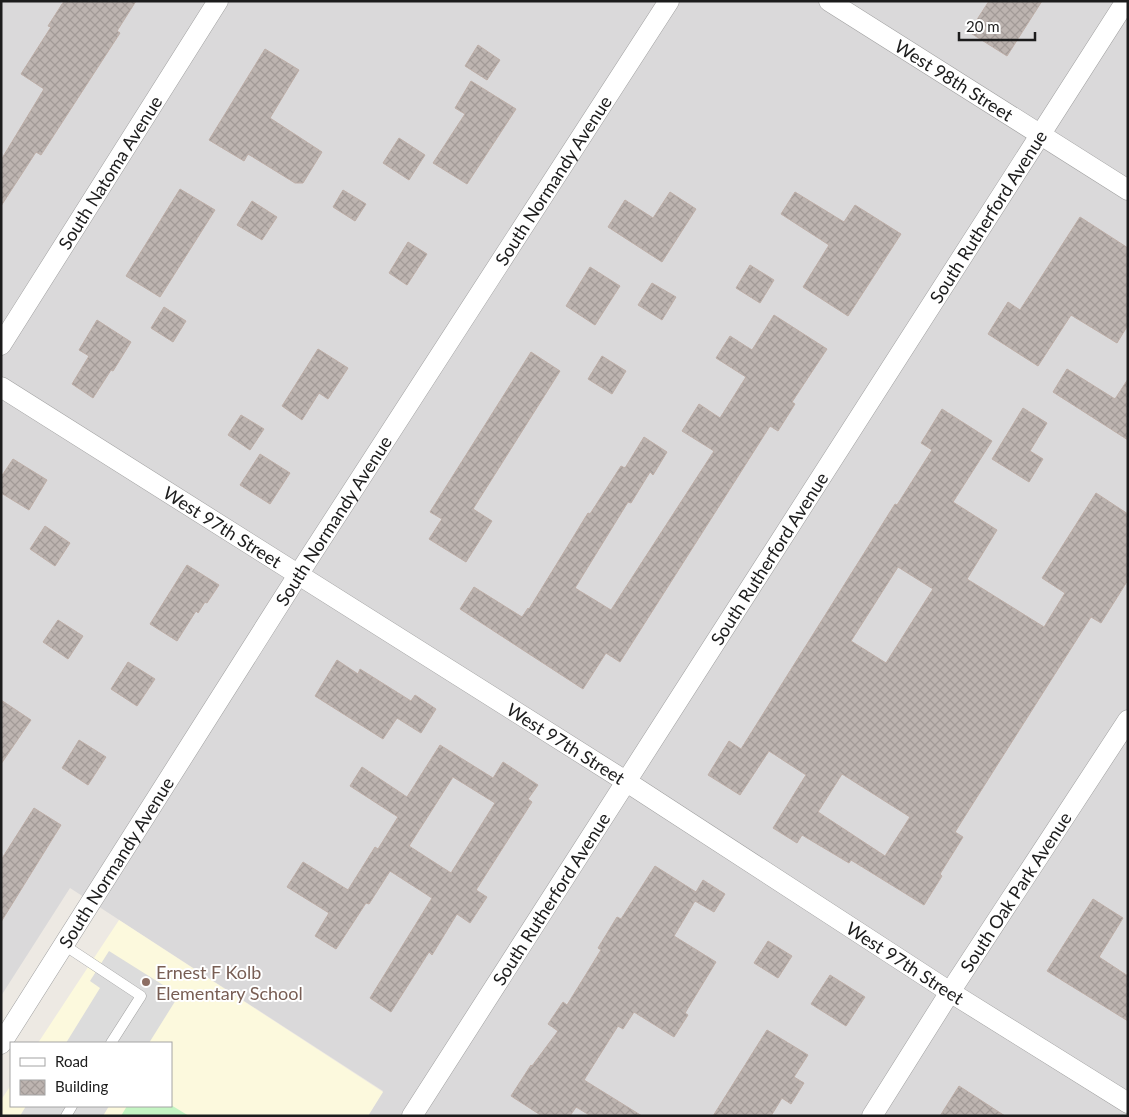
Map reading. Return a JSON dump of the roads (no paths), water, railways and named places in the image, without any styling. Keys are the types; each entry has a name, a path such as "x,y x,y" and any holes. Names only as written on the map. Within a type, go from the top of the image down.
{"street":[{"name":"South Natoma Avenue","path":"1,345 218,1"},
{"name":"South Normandy Avenue","path":"1,1044 298,575 669,1"},
{"name":"West 98th Street","path":"829,1 1128,190"},
{"name":"South Rutherford Avenue","path":"412,1116 1126,1"},
{"name":"West 97th Street","path":"1,387 626,782 950,992 1128,1103"},
{"name":"South Oak Park Avenue","path":"872,1116 950,992 1128,720"}],"lane":[{"path":"64,945 141,996 112,1042"}],"place":[{"name":"Ernest F Kolb Elementary School","path":"146,982"}]}
